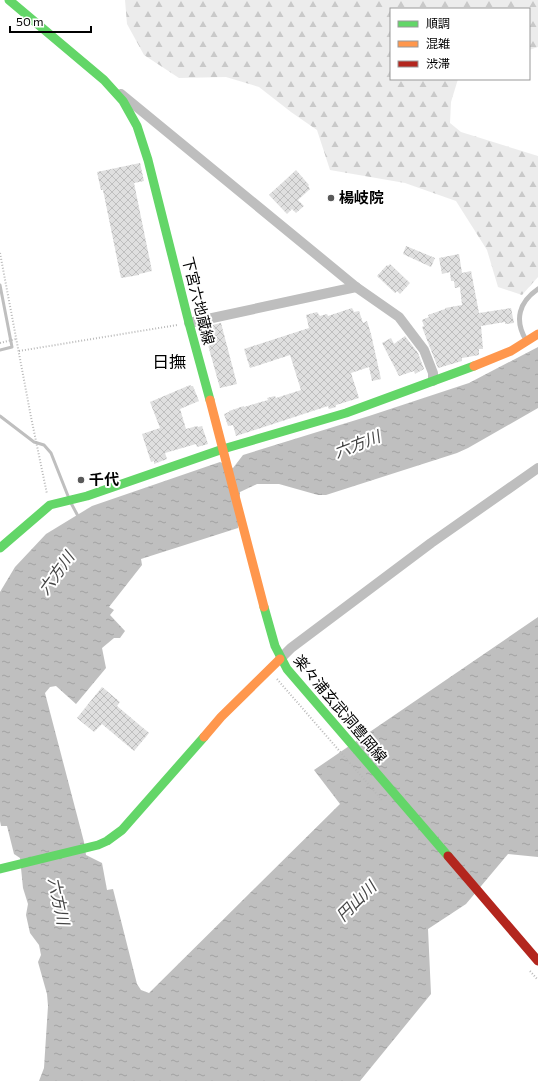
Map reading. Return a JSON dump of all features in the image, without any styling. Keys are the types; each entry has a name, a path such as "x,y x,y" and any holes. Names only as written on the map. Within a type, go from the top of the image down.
{"main road":[{"name":"下宮六地蔵線","path":"9,0 91,68 114,91 130,112 142,142 272,638 280,659"},
{"path":"0,548 50,505 87,496 346,413 458,373 511,351 538,334"},
{"name":"楽々浦玄武洞豊岡線","path":"0,869 98,845 107,841 122,830 221,716 280,659 538,961"}],"street":[{"path":"114,91 124,96 356,287 399,317 424,350 433,373 433,381"},
{"path":"189,323 356,287"},
{"path":"280,659 291,648 431,543 538,468"}],"lane":[{"path":"527,341 520,326 520,313 524,302 538,289"}],"path":[{"path":"0,253 31,417 50,505"},
{"path":"18,350 189,323"},
{"path":"0,343 16,339"}],"green space":[{"path":"125,0 538,0 538,47 530,50 530,8 390,8 390,80 458,80 451,102 450,123 461,132 538,156 538,277 522,295 498,287 487,250 456,201 405,183 330,170 317,130 259,87 226,77 179,78 144,55 127,24"}],"water":[{"path":"538,347 538,408 468,448 457,453 326,495 318,495 279,484 257,484 240,492 238,528 141,559 142,565 109,607 114,610 110,615 125,631 120,638 114,638 102,648 106,668 76,704 56,686 50,687 45,693 84,842 86,855 102,863 107,890 113,889 137,984 141,990 149,993 340,804 314,770 538,617 538,857 508,854 466,904 428,929 431,994 360,1081 39,1081 44,1068 48,1006 47,994 38,962 41,955 39,945 30,933 26,915 28,904 23,888 20,858 14,854 7,826 1,826 0,821 0,592 15,567 46,534 92,506 220,462 233,468 243,455 469,383"}],"building":[{"path":"140,163 144,181 134,183 152,271 121,278 103,190 101,190 97,172"},
{"path":"296,170 309,185 308,186 310,189 298,200 304,206 296,213 292,209 287,214 269,195"},
{"path":"406,246 435,258 431,267 403,254"},
{"path":"459,254 462,273 471,271 479,313 511,308 514,323 505,324 505,322 481,326 483,349 479,349 479,355 462,358 462,361 438,368 422,327 424,326 422,320 429,317 428,315 445,308 462,305 460,287 455,288 454,281 451,281 450,272 442,274 439,258"},
{"path":"390,264 410,283 400,294 397,291 395,293 377,276 387,265 388,266"},
{"path":"352,308 354,312 359,311 363,323 367,321 381,379 372,381 369,367 351,373 359,398 336,405 336,407 329,409 328,406 236,436 233,425 228,426 224,414 244,406 268,400 267,398 275,396 276,398 301,390 290,355 250,368 244,349 309,328 306,315 317,312 320,316 327,314 328,316"},
{"path":"221,323 237,384 220,388 206,338 211,337 207,326"},
{"path":"405,336 418,353 424,369 415,374 414,371 399,376 382,343 391,338 394,344"},
{"path":"190,385 193,386 199,401 180,409 186,429 202,426 208,444 197,447 196,444 165,453 167,459 154,464 154,461 151,462 142,434 160,428 150,402"},
{"path":"102,687 120,702 117,706 149,733 134,751 102,724 94,732 77,718"}],"waterway":[{"path":"0,285 12,347 0,350"},
{"path":"0,416 34,442 44,445 51,453 68,496"},
{"path":"71,503 79,518"}],"traffic: fast":[{"path":"9,0 104,80 123,101 137,126 148,160 210,400"},
{"path":"0,548 50,505 87,496 223,449 346,413 474,366"},
{"path":"264,607 275,646 287,669 448,856"},
{"path":"0,869 98,845 107,841 122,830 204,737"}],"traffic: slow":[{"path":"474,366 511,351 538,334"},
{"path":"210,400 264,607"},
{"path":"204,737 221,717 280,659"}],"traffic: jam":[{"path":"448,856 538,961"}],"place":[{"name":"楊岐院","path":"331,198"},
{"name":"千代","path":"81,480"}],"district":[{"name":"日撫","path":"169,362"}],"water label":[{"name":"六方川","path":"357,444"},
{"name":"六方川","path":"56,573"},
{"name":"六方川","path":"59,901"},
{"name":"円山川","path":"356,901"}]}
